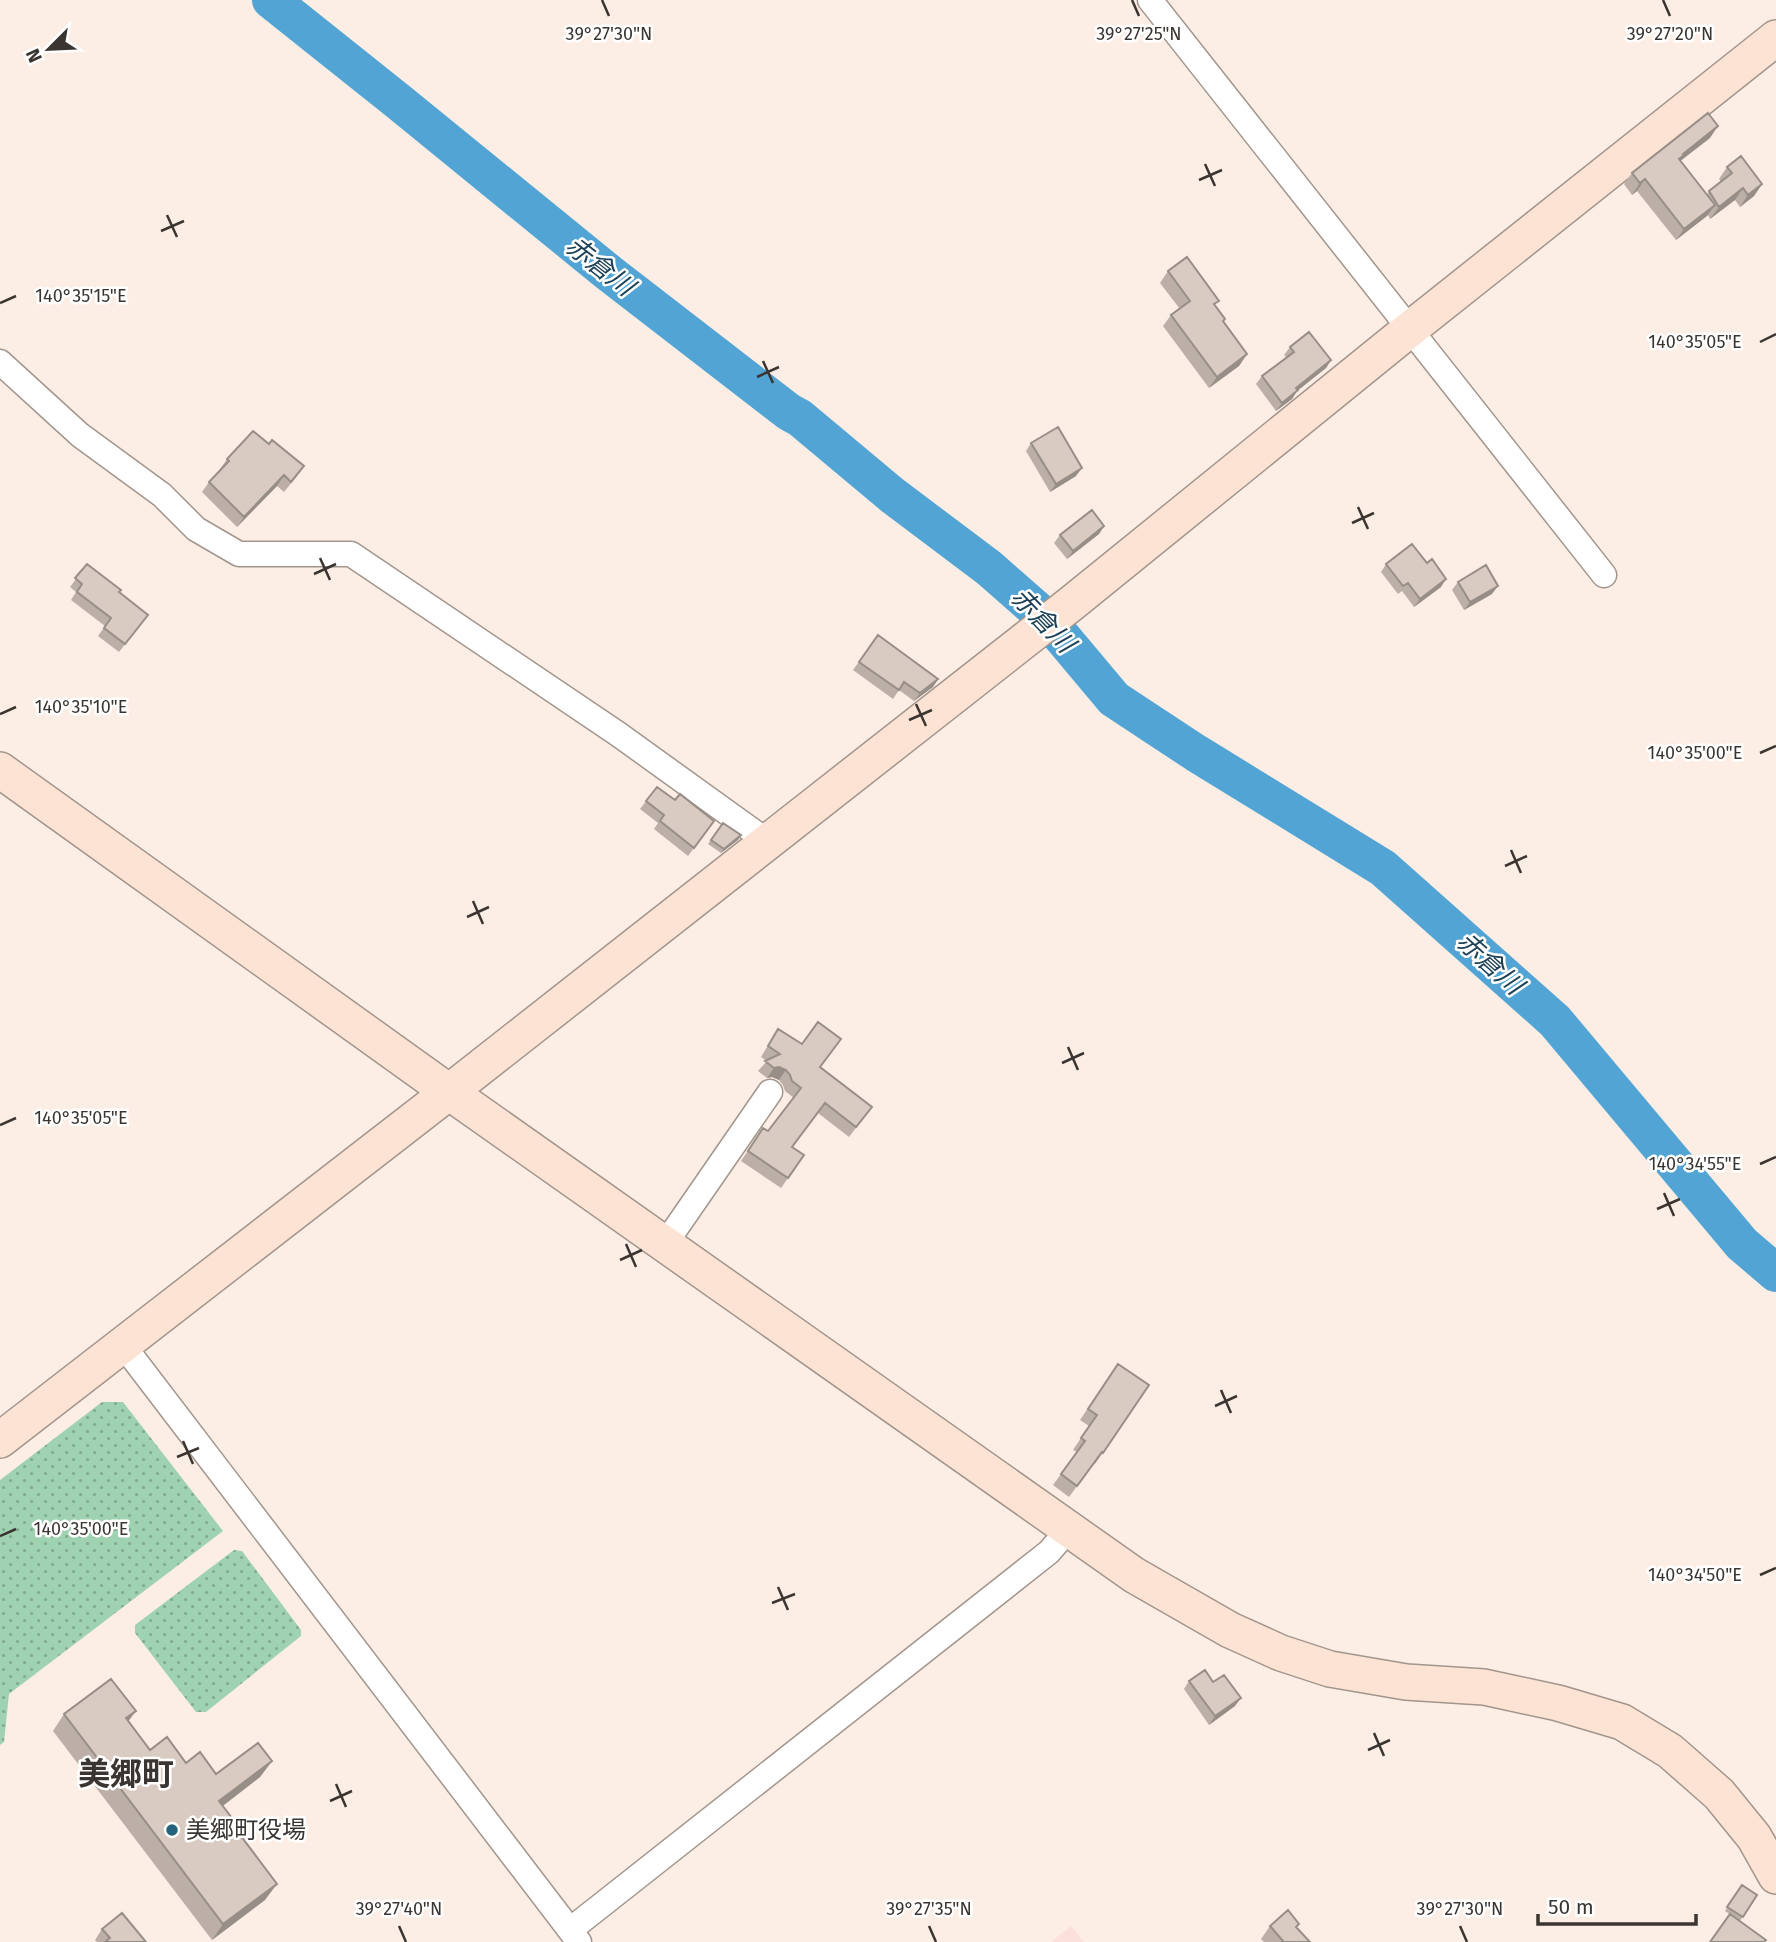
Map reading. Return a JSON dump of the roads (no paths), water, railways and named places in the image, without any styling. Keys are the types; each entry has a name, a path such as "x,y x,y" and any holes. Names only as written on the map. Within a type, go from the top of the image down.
{"street":[{"path":"1150,0 1604,575"},
{"path":"0,1440 1072,603 1410,329 1776,38"},
{"path":"0,362 80,435 162,495 196,529 239,554 351,554 618,734 768,842"},
{"path":"0,771 1133,1575 1230,1630 1281,1653 1330,1670 1406,1682 1496,1690 1558,1703 1622,1723 1670,1751 1719,1794 1754,1836 1776,1876"},
{"path":"665,1244 770,1092"},
{"path":"124,1345 575,1936 1049,1552 1069,1529"}],"waterway":[{"name":"赤倉川","path":"271,0 609,273 800,418 892,495 989,568 1046,618 1114,699 1196,753 1383,868 1555,1021 1742,1244 1776,1273"}],"place":[{"name":"美郷町役場","path":"172,1830"}],"district":[{"name":"美郷町","path":"126,1774"}]}
